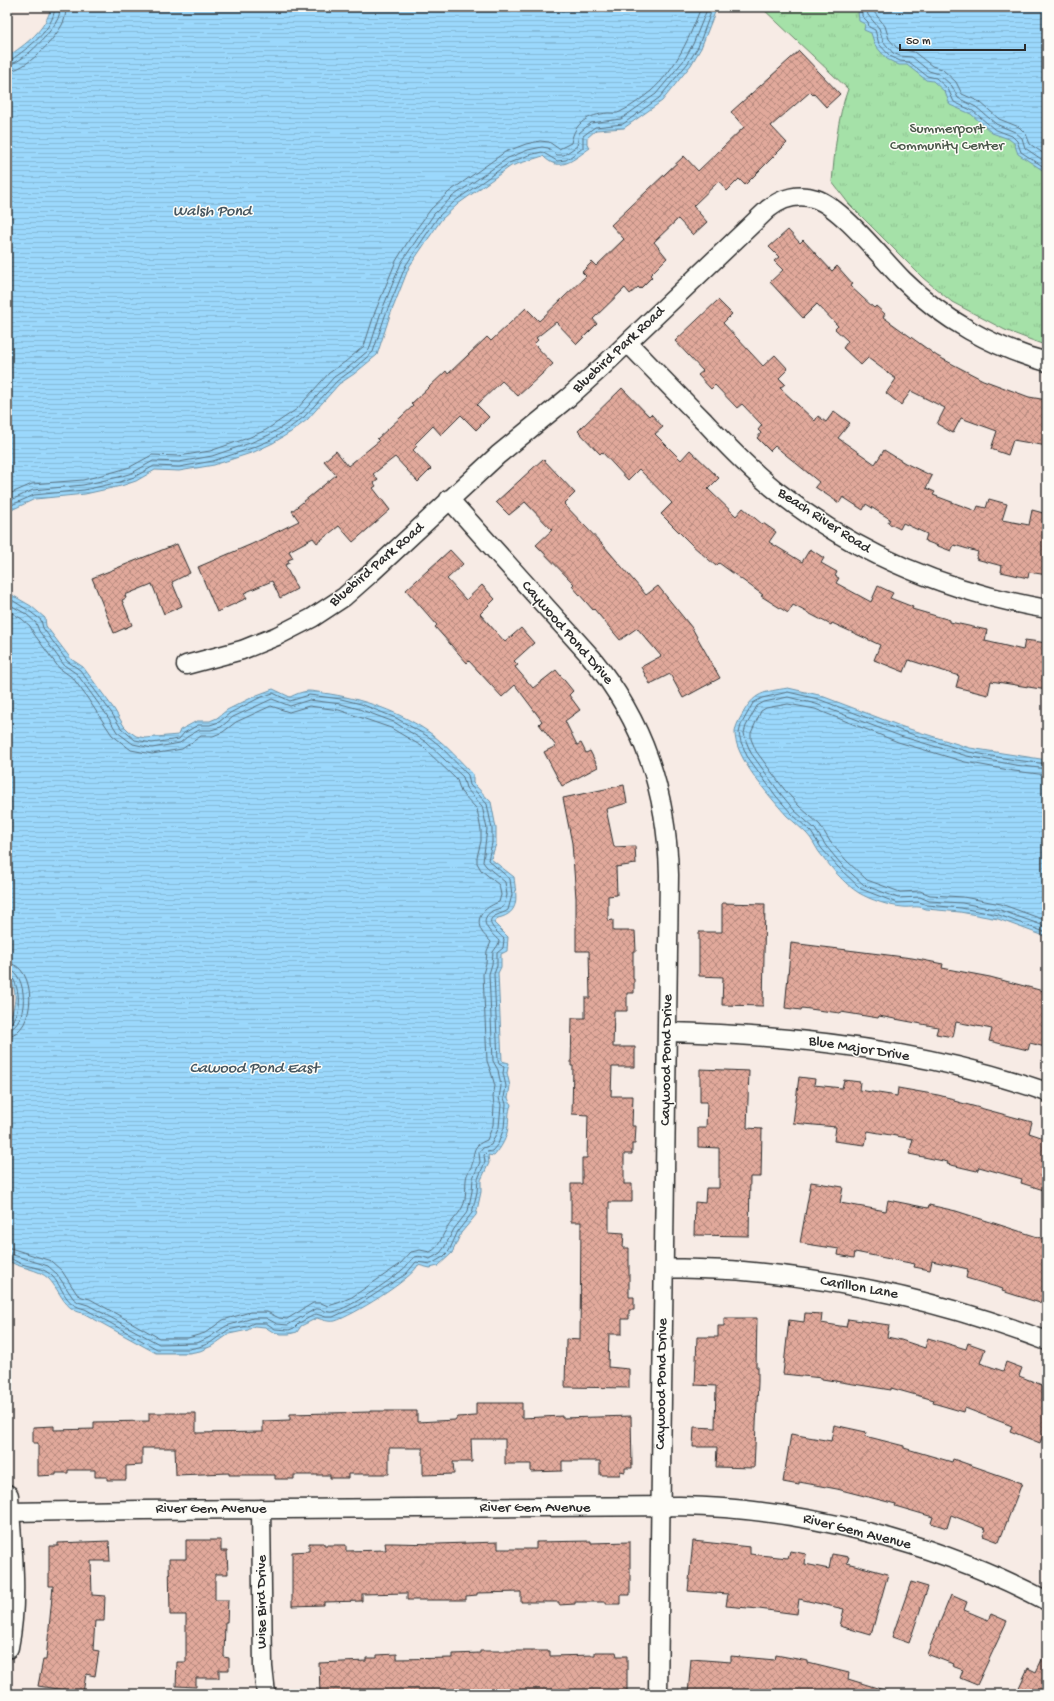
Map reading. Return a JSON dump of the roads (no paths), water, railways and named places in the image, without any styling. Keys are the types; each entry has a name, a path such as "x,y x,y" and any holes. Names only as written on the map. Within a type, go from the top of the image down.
{"street":[{"name":"Bluebird Park Road","path":"186,665 242,650 294,628 317,615 358,585 498,455 568,397 628,343 768,209 783,200 801,196 816,199 831,207 904,281 940,312 984,338 1017,352 1047,362"},
{"name":"Beach River Road","path":"628,343 751,469 790,502 821,523 877,555 926,577 972,592 1047,609"},
{"name":"Caywood Pond Drive","path":"449,499 602,671 628,710 649,756 663,805 668,846 669,875 658,1694"},
{"name":"Blue Major Drive","path":"668,1032 741,1034 842,1045 971,1069 1047,1092"},
{"name":"Carillon Lane","path":"664,1268 760,1273 875,1290 957,1311 1047,1341"},
{"name":"River Gem Avenue","path":"7,1504 261,1509 699,1506 745,1510 794,1517 860,1530 944,1556 1013,1584 1047,1601"},
{"path":"7,1504 12,1591 7,1647"},
{"name":"Wise Bird Drive","path":"261,1509 263,1667 266,1694"}],"water":[{"name":"Walsh Pond","path":"51,7 717,7 701,48 691,65 662,101 624,128 596,130 587,138 587,144 590,148 567,163 555,164 543,156 511,166 458,204 441,220 409,267 389,318 377,355 339,384 307,420 291,432 254,452 214,465 179,471 155,470 136,481 121,486 85,494 35,499 7,512 7,57 28,42 40,30 45,23"},
{"path":"852,7 1047,7 1047,173 1018,154 1014,143 1009,139 992,133 971,114 950,105 945,92 933,81 926,80 907,65 899,65 887,59 875,45 871,33 864,30 865,24 859,21 858,11"},
{"name":"Cawood Pond East","path":"7,592 31,606 45,618 46,626 71,659 83,667 114,709 124,726 136,736 145,738 178,735 180,730 197,721 210,721 217,718 227,710 273,689 290,697 308,691 337,695 381,707 408,719 433,735 473,774 473,783 491,802 496,828 496,844 491,859 514,877 516,891 514,908 505,916 498,918 494,923 508,937 507,951 501,954 501,967 498,973 502,1061 509,1063 507,1073 510,1086 508,1098 511,1105 505,1139 494,1156 488,1155 489,1163 481,1180 481,1192 476,1215 461,1233 452,1253 438,1266 430,1268 418,1265 413,1272 380,1297 335,1321 317,1318 301,1326 297,1332 289,1334 281,1334 273,1332 265,1327 254,1326 248,1330 229,1334 212,1346 200,1351 189,1353 156,1353 71,1308 63,1300 53,1284 45,1275 7,1260 7,1024 14,1007 15,994 14,988 7,978"},
{"path":"788,688 819,695 903,727 970,748 1047,760 1047,937 998,919 960,912 886,904 859,893 843,880 819,852 809,836 787,816 763,788 747,765 736,742 735,732 737,725 746,707 760,694"}],"park label":[{"name":"Summerport Community Center","path":"947,138"}]}
